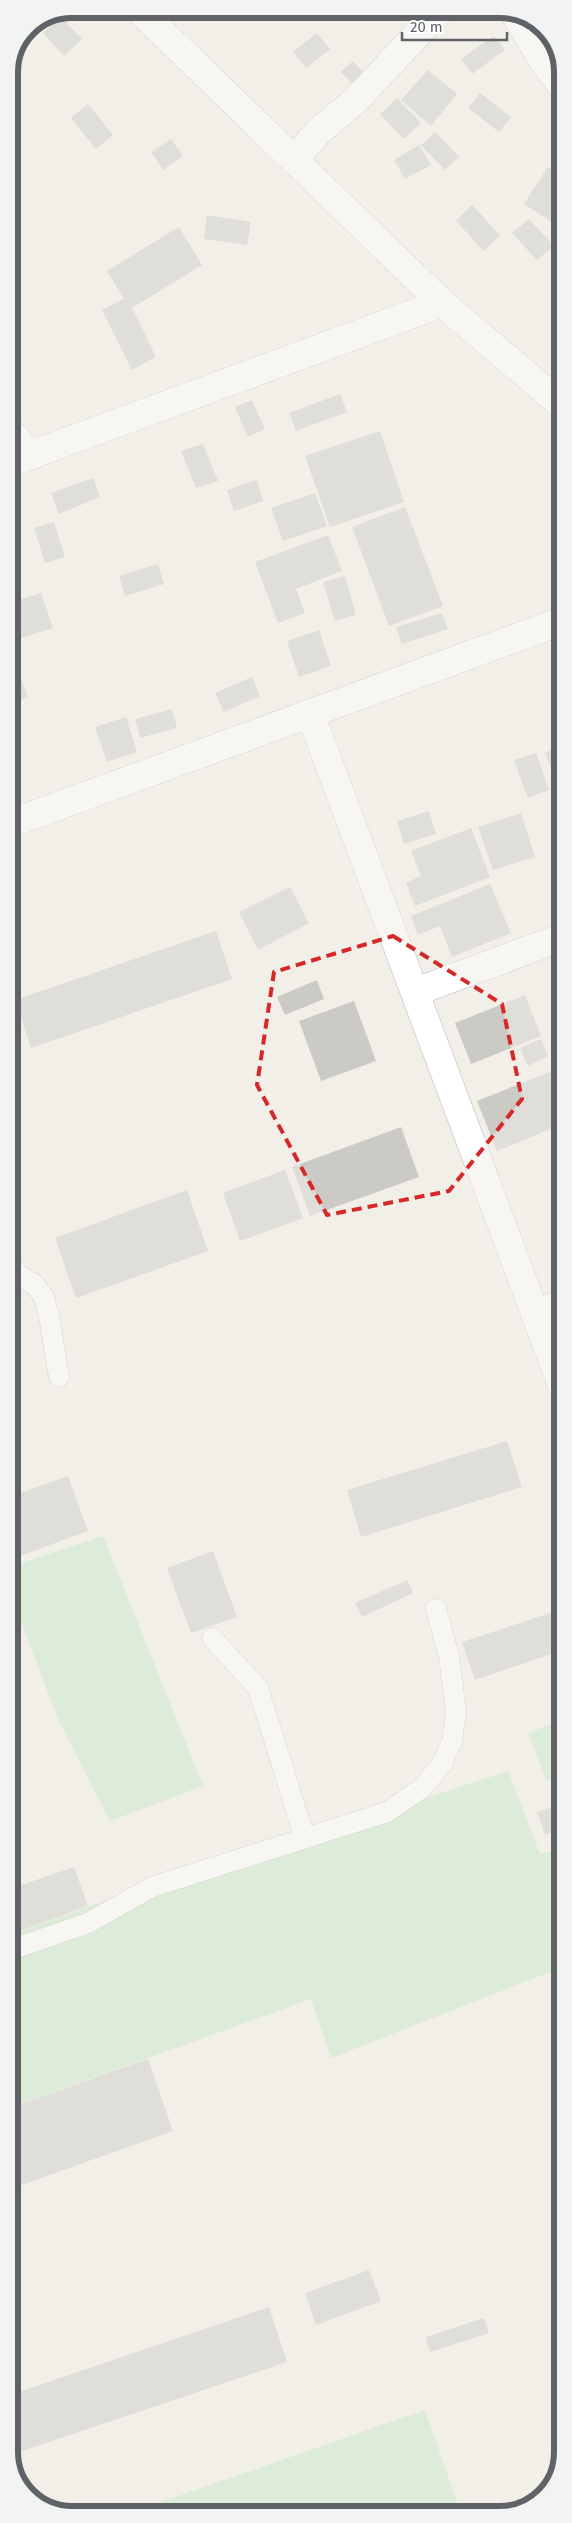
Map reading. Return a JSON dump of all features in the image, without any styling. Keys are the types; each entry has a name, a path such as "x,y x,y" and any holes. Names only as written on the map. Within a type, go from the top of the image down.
{"street":[{"path":"147,18 442,303 554,398"},
{"path":"294,160 320,130 355,100 432,18"},
{"path":"519,21 554,76"},
{"path":"20,459 442,303"},
{"path":"18,821 554,624"},
{"path":"310,714 554,1364"},
{"path":"415,992 554,940"},
{"path":"535,1314 554,1307"}],"lane":[{"path":"18,1275 34,1284 44,1297 59,1377"},
{"path":"18,1947 88,1923 152,1887 387,1812 422,1788 442,1764 452,1741 456,1712 449,1656 436,1609"},
{"path":"212,1638 258,1688 305,1838"}],"highlighted area":[{"path":"393,936 502,1004 522,1099 449,1191 327,1215 257,1085 274,972"}],"green space":[{"path":"103,1536 203,1786 110,1821 58,1719 18,1614 18,1564"},
{"path":"554,1723 554,1778 547,1781 528,1733"},
{"path":"508,1771 540,1854 554,1850 554,1971 331,2058 311,1999 18,2105 18,1931"},
{"path":"425,2410 459,2506 152,2505"}],"building":[{"path":"410,18 426,18 417,27"},
{"path":"63,19 82,39 64,56 43,33 58,20"},
{"path":"317,33 330,49 306,68 293,52"},
{"path":"494,36 505,50 472,74 461,59"},
{"path":"353,61 377,87 365,97 341,72"},
{"path":"428,70 457,94 431,126 401,100"},
{"path":"480,93 511,117 499,132 468,108"},
{"path":"397,98 421,123 404,139 380,114"},
{"path":"88,104 113,135 96,149 71,118"},
{"path":"435,132 459,157 445,170 421,145"},
{"path":"171,139 183,156 163,170 151,152"},
{"path":"419,145 431,165 405,179 394,160"},
{"path":"548,167 554,171 554,224 524,204"},
{"path":"472,205 500,235 484,251 456,221"},
{"path":"207,215 251,222 247,245 204,239"},
{"path":"529,219 554,246 537,260 512,233"},
{"path":"179,227 202,265 132,308 156,357 132,370 102,310 124,299 107,271"},
{"path":"340,394 347,412 296,431 289,413"},
{"path":"252,400 265,429 248,437 235,407"},
{"path":"380,431 404,502 330,527 305,456"},
{"path":"203,444 218,481 196,488 181,451"},
{"path":"93,478 100,497 59,514 51,493"},
{"path":"257,480 263,501 234,511 227,490"},
{"path":"315,493 327,526 283,541 271,508"},
{"path":"405,507 443,606 389,626 352,527"},
{"path":"54,522 65,557 45,563 34,528"},
{"path":"328,535 342,571 296,589 305,613 278,623 255,562"},
{"path":"158,564 164,584 125,596 119,576"},
{"path":"345,576 356,615 335,621 323,582"},
{"path":"41,593 53,628 18,639 18,600"},
{"path":"442,613 448,629 402,644 396,627"},
{"path":"319,630 331,666 299,677 287,641"},
{"path":"18,672 28,697 18,701"},
{"path":"252,677 260,696 224,712 215,693"},
{"path":"172,709 177,728 140,738 135,719"},
{"path":"126,717 137,752 107,762 95,727"},
{"path":"554,749 554,776 545,753"},
{"path":"536,753 549,790 528,798 514,760"},
{"path":"429,811 436,834 404,844 397,821"},
{"path":"521,813 535,857 493,870 478,827"},
{"path":"471,828 490,877 415,906 406,883 421,876 411,851"},
{"path":"490,884 511,933 452,957 440,926 418,935 411,916"},
{"path":"290,887 309,923 258,950 239,912"},
{"path":"216,931 232,979 31,1048 18,1009 18,999"},
{"path":"317,980 324,999 285,1015 277,997"},
{"path":"525,995 541,1036 471,1064 455,1023"},
{"path":"354,1001 376,1061 321,1081 299,1021"},
{"path":"541,1039 548,1056 528,1066 520,1048"},
{"path":"552,1071 554,1076 554,1128 497,1151 477,1101"},
{"path":"401,1127 419,1177 310,1216 292,1167"},
{"path":"285,1170 303,1218 240,1241 223,1193"},
{"path":"187,1190 208,1251 76,1298 55,1238"},
{"path":"507,1441 522,1487 361,1537 347,1490"},
{"path":"68,1476 88,1531 18,1557 18,1494"},
{"path":"213,1551 237,1617 191,1633 167,1568"},
{"path":"407,1580 413,1593 362,1617 355,1603"},
{"path":"554,1612 554,1653 475,1680 462,1642"},
{"path":"554,1806 554,1832 545,1835 537,1812"},
{"path":"74,1867 88,1906 18,1931 18,1886"},
{"path":"148,2059 173,2131 18,2186 18,2105"},
{"path":"369,2270 381,2301 316,2325 305,2293"},
{"path":"269,2307 287,2362 18,2452 18,2392"},
{"path":"484,2318 489,2333 430,2352 426,2337"}]}
